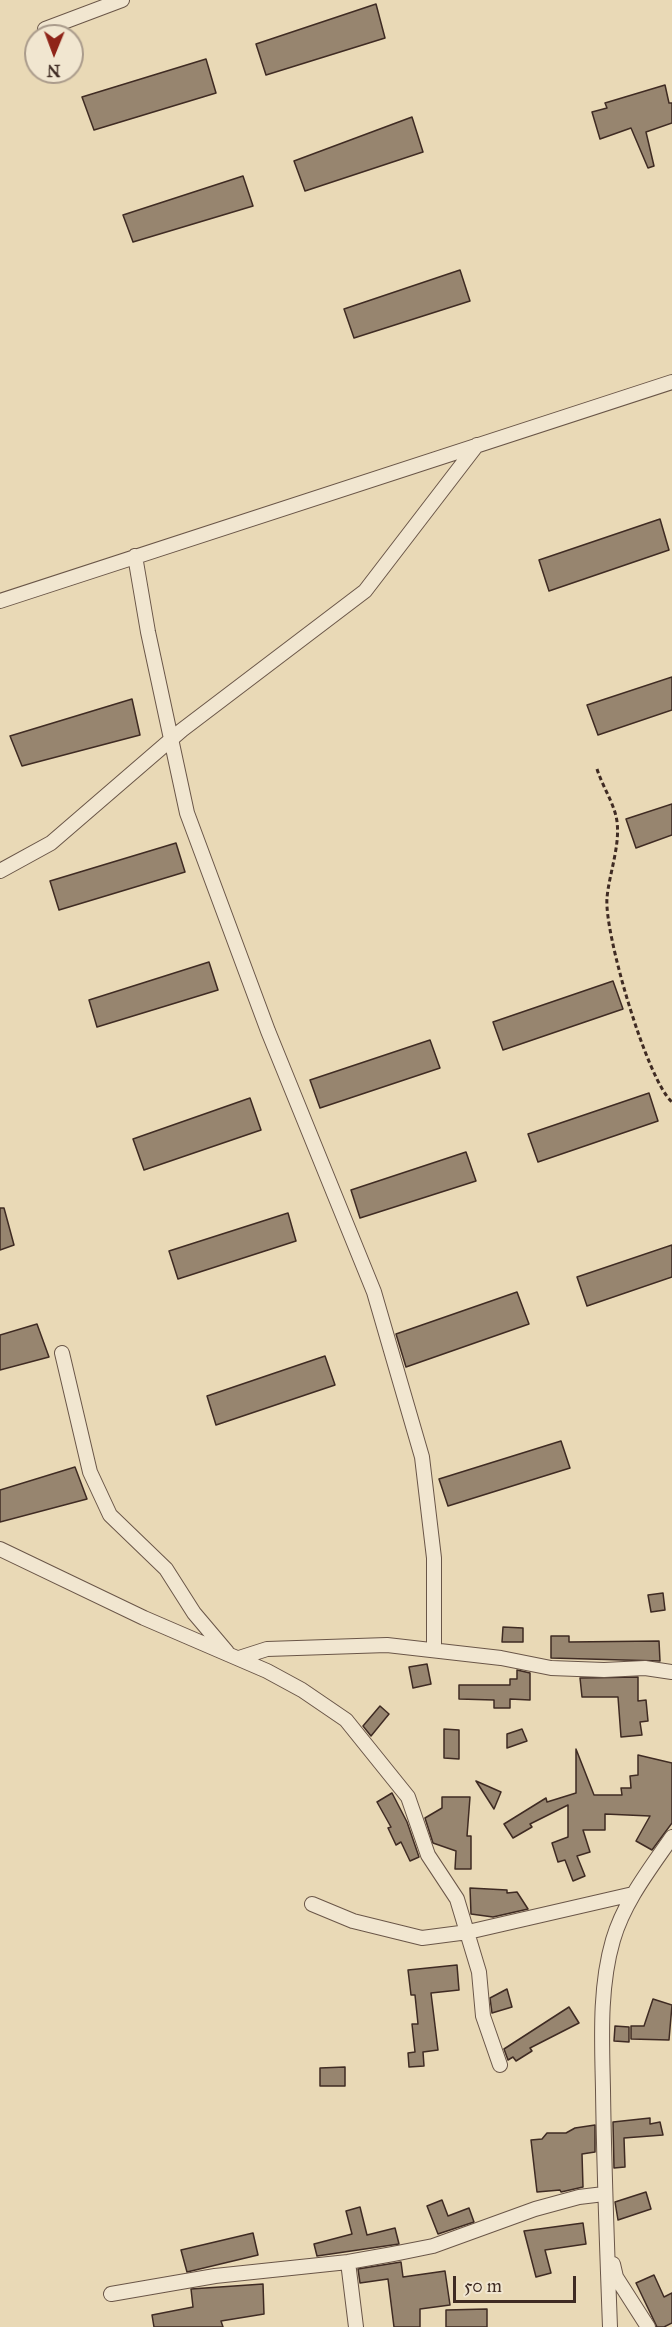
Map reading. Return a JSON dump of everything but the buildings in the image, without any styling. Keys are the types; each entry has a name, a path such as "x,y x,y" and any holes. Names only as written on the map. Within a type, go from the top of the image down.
{"street":[{"path":"58,24 122,0"},
{"path":"0,601 672,382"},
{"path":"0,871 51,843 170,741 365,591 477,445"},
{"path":"135,556 170,741 187,813 221,908 308,1131 341,1206 374,1292 422,1457 434,1558 434,1650"},
{"path":"62,1353 90,1472 110,1515 166,1569 194,1612 234,1656"},
{"path":"0,1549 144,1618 234,1656 302,1690 346,1720 408,1797 428,1855 457,1899 479,1972 483,2016 500,2066"},
{"path":"234,1656 267,1649 387,1645 501,1658 551,1668 604,1670 645,1668 672,1672"},
{"path":"610,2327 604,2194 603,2062 606,1967 614,1937 633,1894 672,1837"},
{"path":"312,1904 353,1921 422,1938 468,1932 633,1894"},
{"path":"111,2294 215,2276 348,2262 433,2246 535,2208 579,2197 604,2194"},
{"path":"606,2238 616,2277 648,2327"},
{"path":"348,2262 356,2327"}],"path":[{"path":"597,769 616,817 606,901 613,944 645,1057 665,1096 672,1102"}]}
